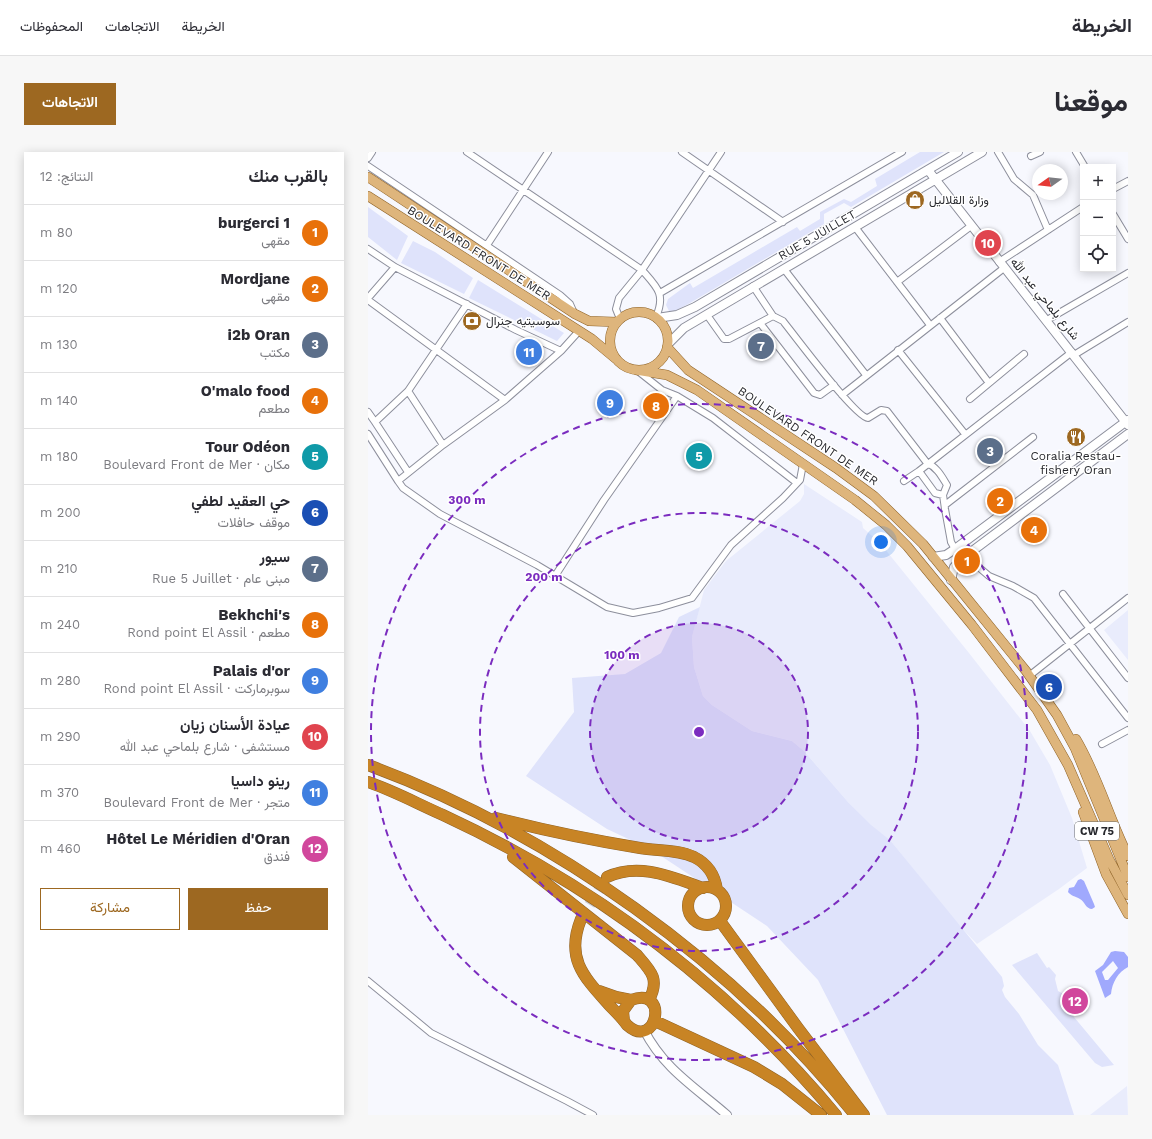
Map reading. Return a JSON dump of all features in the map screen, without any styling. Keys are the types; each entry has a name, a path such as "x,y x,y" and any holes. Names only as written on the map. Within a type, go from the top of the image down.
{"highway":[{"path":"368,765 398,776 474,812 572,866 630,905 712,968 792,1043 814,1066 855,1115"},
{"path":"368,782 484,834 547,869 616,913 670,952 727,1000 789,1061 836,1115"},
{"path":"474,812 543,829 640,848 680,852 693,857 705,864 714,874 718,890 726,902 726,912 720,921 706,926 697,923 690,915 684,890 673,878"},
{"path":"484,834 564,895 637,955 651,971 654,979 654,988 649,1000"},
{"path":"607,877 615,873 645,870 703,888 718,890"},
{"path":"688,906 694,892 703,888"},
{"path":"581,919 576,931 574,944 580,970 595,990 630,1028 644,1030 654,1021 655,1008 649,1000 637,998 631,1000 595,990"},
{"path":"720,921 864,1115"},
{"path":"624,1021 625,1007 631,1000"},
{"path":"654,1021 754,1067 782,1084 821,1115"}],"main road":[{"name":"RUE 5 JUILLET","path":"656,318 677,314 695,306 958,152"},
{"name":"RUE 5 JUILLET","path":"668,345 684,328 982,152"},
{"name":"شارع بلماحي عبد الله","path":"928,170 1001,265 1127,422"},
{"name":"BOULEVARD FRONT DE MER","path":"368,177 575,314 589,321 618,320"},
{"name":"BOULEVARD FRONT DE MER","path":"368,196 592,339 616,359"},
{"path":"638,312 651,314 656,318 666,332 668,345 665,353 656,364 650,368 636,370 627,368 616,359 612,352 610,336 618,320 625,315 638,312"},
{"name":"BOULEVARD FRONT DE MER","path":"668,345 688,370 836,468 874,496 904,524 933,557 1029,676 1057,715 1075,748 1128,877"},
{"name":"CW 75","path":"636,370 667,375 686,383 855,500 886,525 907,546 981,637 1037,710 1068,765 1110,859 1128,895"},
{"path":"933,557 946,555 955,550 1127,422"},
{"path":"951,580 954,567 963,558 1128,434"},
{"path":"1057,715 1073,734 1084,753 1128,856"},
{"path":"1068,765 1095,847 1106,874 1128,914"},
{"path":"644,1030 653,1047 667,1065 727,1115"}],"street":[{"path":"368,158 372,152"},
{"path":"467,152 642,270 660,293 660,307 656,318"},
{"path":"487,244 548,152"},
{"path":"682,152 783,222"},
{"path":"618,320 617,304 642,270 721,152"},
{"path":"660,293 902,152"},
{"path":"998,152 1014,179 1033,195 1048,230"},
{"path":"1031,156 1040,152"},
{"path":"1076,152 1083,164"},
{"path":"368,166 560,294 570,304 575,314"},
{"path":"1116,187 1128,181"},
{"path":"842,395 940,318 1001,265 1048,230 1080,209"},
{"path":"1116,219 1128,239"},
{"path":"897,282 971,226"},
{"path":"855,227 930,326"},
{"path":"368,249 395,267 561,351"},
{"path":"395,267 368,299 505,400"},
{"path":"784,269 866,376"},
{"path":"1046,320 1128,273"},
{"path":"753,286 773,316 783,321 842,395 863,417 868,418 882,410 887,411 927,463 940,474 947,486 943,495 951,542 955,550 969,563 975,564 989,576 1013,586 1034,598 1128,718"},
{"path":"375,422 408,390 467,304"},
{"path":"707,315 724,340 729,339 773,316"},
{"path":"940,318 989,383"},
{"path":"904,481 1073,353 1128,322"},
{"path":"760,323 814,394 820,395 834,385"},
{"path":"398,481 443,445 505,400 561,351 579,331"},
{"path":"898,350 965,434"},
{"path":"970,399 1024,354"},
{"path":"636,370 662,390 677,396 713,418 797,483"},
{"path":"408,390 443,445"},
{"path":"555,576 604,500 677,396"},
{"path":"368,412 408,472"},
{"path":"368,434 403,488 440,514 555,576 607,607 633,613 659,608 692,598 731,545 783,498 800,480 803,464"},
{"path":"945,505 1033,437"},
{"path":"919,471 935,493 943,495"},
{"path":"1063,594 1128,678"},
{"path":"1029,676 1128,598"},
{"path":"1102,744 1128,730"},
{"path":"368,981 431,1033 593,1115"}],"shaded area":[{"path":"920,152 944,152 851,207 844,203 824,214 824,224 690,303 675,311 669,311 666,305 668,299 690,283 693,288 797,227 800,231 820,219 820,212 844,199 851,202 877,186 875,179"},
{"path":"368,207 408,236 397,260 368,237"},
{"path":"413,241 435,252 473,278 464,294 401,263"},
{"path":"478,280 564,333 557,341 469,298"},
{"path":"804,484 862,522 863,528 880,543 969,653 1030,731 1050,765 1072,818 1087,868 1059,889 977,944 956,922 890,840 871,826 804,751 792,741 752,731 712,705 703,696 694,667 692,637 704,590 726,561 800,501 804,494"},
{"path":"700,607 692,637 694,667 703,696 712,705 752,731 792,741 804,751 848,802 871,825 890,840 1002,977 1004,986 1002,990 1005,997 1019,1014 1038,1045 1058,1065 1074,1115 887,1115 818,980 767,926 652,850 607,829 526,776 574,712 572,678 625,674 661,653 679,617"},
{"path":"1128,610 1128,660 1104,630"},
{"path":"1037,953 1047,968 1049,967 1056,975 1055,979 1058,991 1069,997 1075,997 1080,1004 1069,1011 1114,1065 1102,1067 1095,1063 1012,965"},
{"path":"1127,1086 1128,1115 1090,1115"}],"water":[{"path":"1081,879 1084,881 1094,904 1095,907 1092,909 1088,908 1082,900 1068,892 1069,888 1074,887 1078,880"},
{"path":"1111,952 1124,952 1128,957 1128,967 1118,975 1114,982 1111,994 1105,998 1095,971 1103,965","holes":["1113,961 1118,968 1108,980 1105,980 1102,972"]}],"tunnel":[{"path":"581,919 606,878"}],"place":[{"name":"وزارة القلاليل","path":"915,200"},
{"name":"عيادة الأسنان زيان","path":"988,243"},
{"name":"سوسيتيه جنرال","path":"472,321"},
{"name":"سيور","path":"761,346"},
{"name":"رينو داسيا","path":"529,352"},
{"name":"Palais d'or","path":"610,403"},
{"name":"Bekhchi's","path":"656,406"},
{"name":"Coralia Restau- fishery Oran","path":"1076,437"},
{"name":"i2b Oran","path":"990,451"},
{"name":"Tour Odéon","path":"699,456"},
{"name":"Mordjane","path":"1000,501"},
{"name":"O'malo food","path":"1034,530"},
{"name":"burgerci 1","path":"967,561"},
{"name":"حي العقيد لطفي","path":"1049,687"},
{"name":"Hôtel Le Méridien d'Oran","path":"1075,1001"}]}
